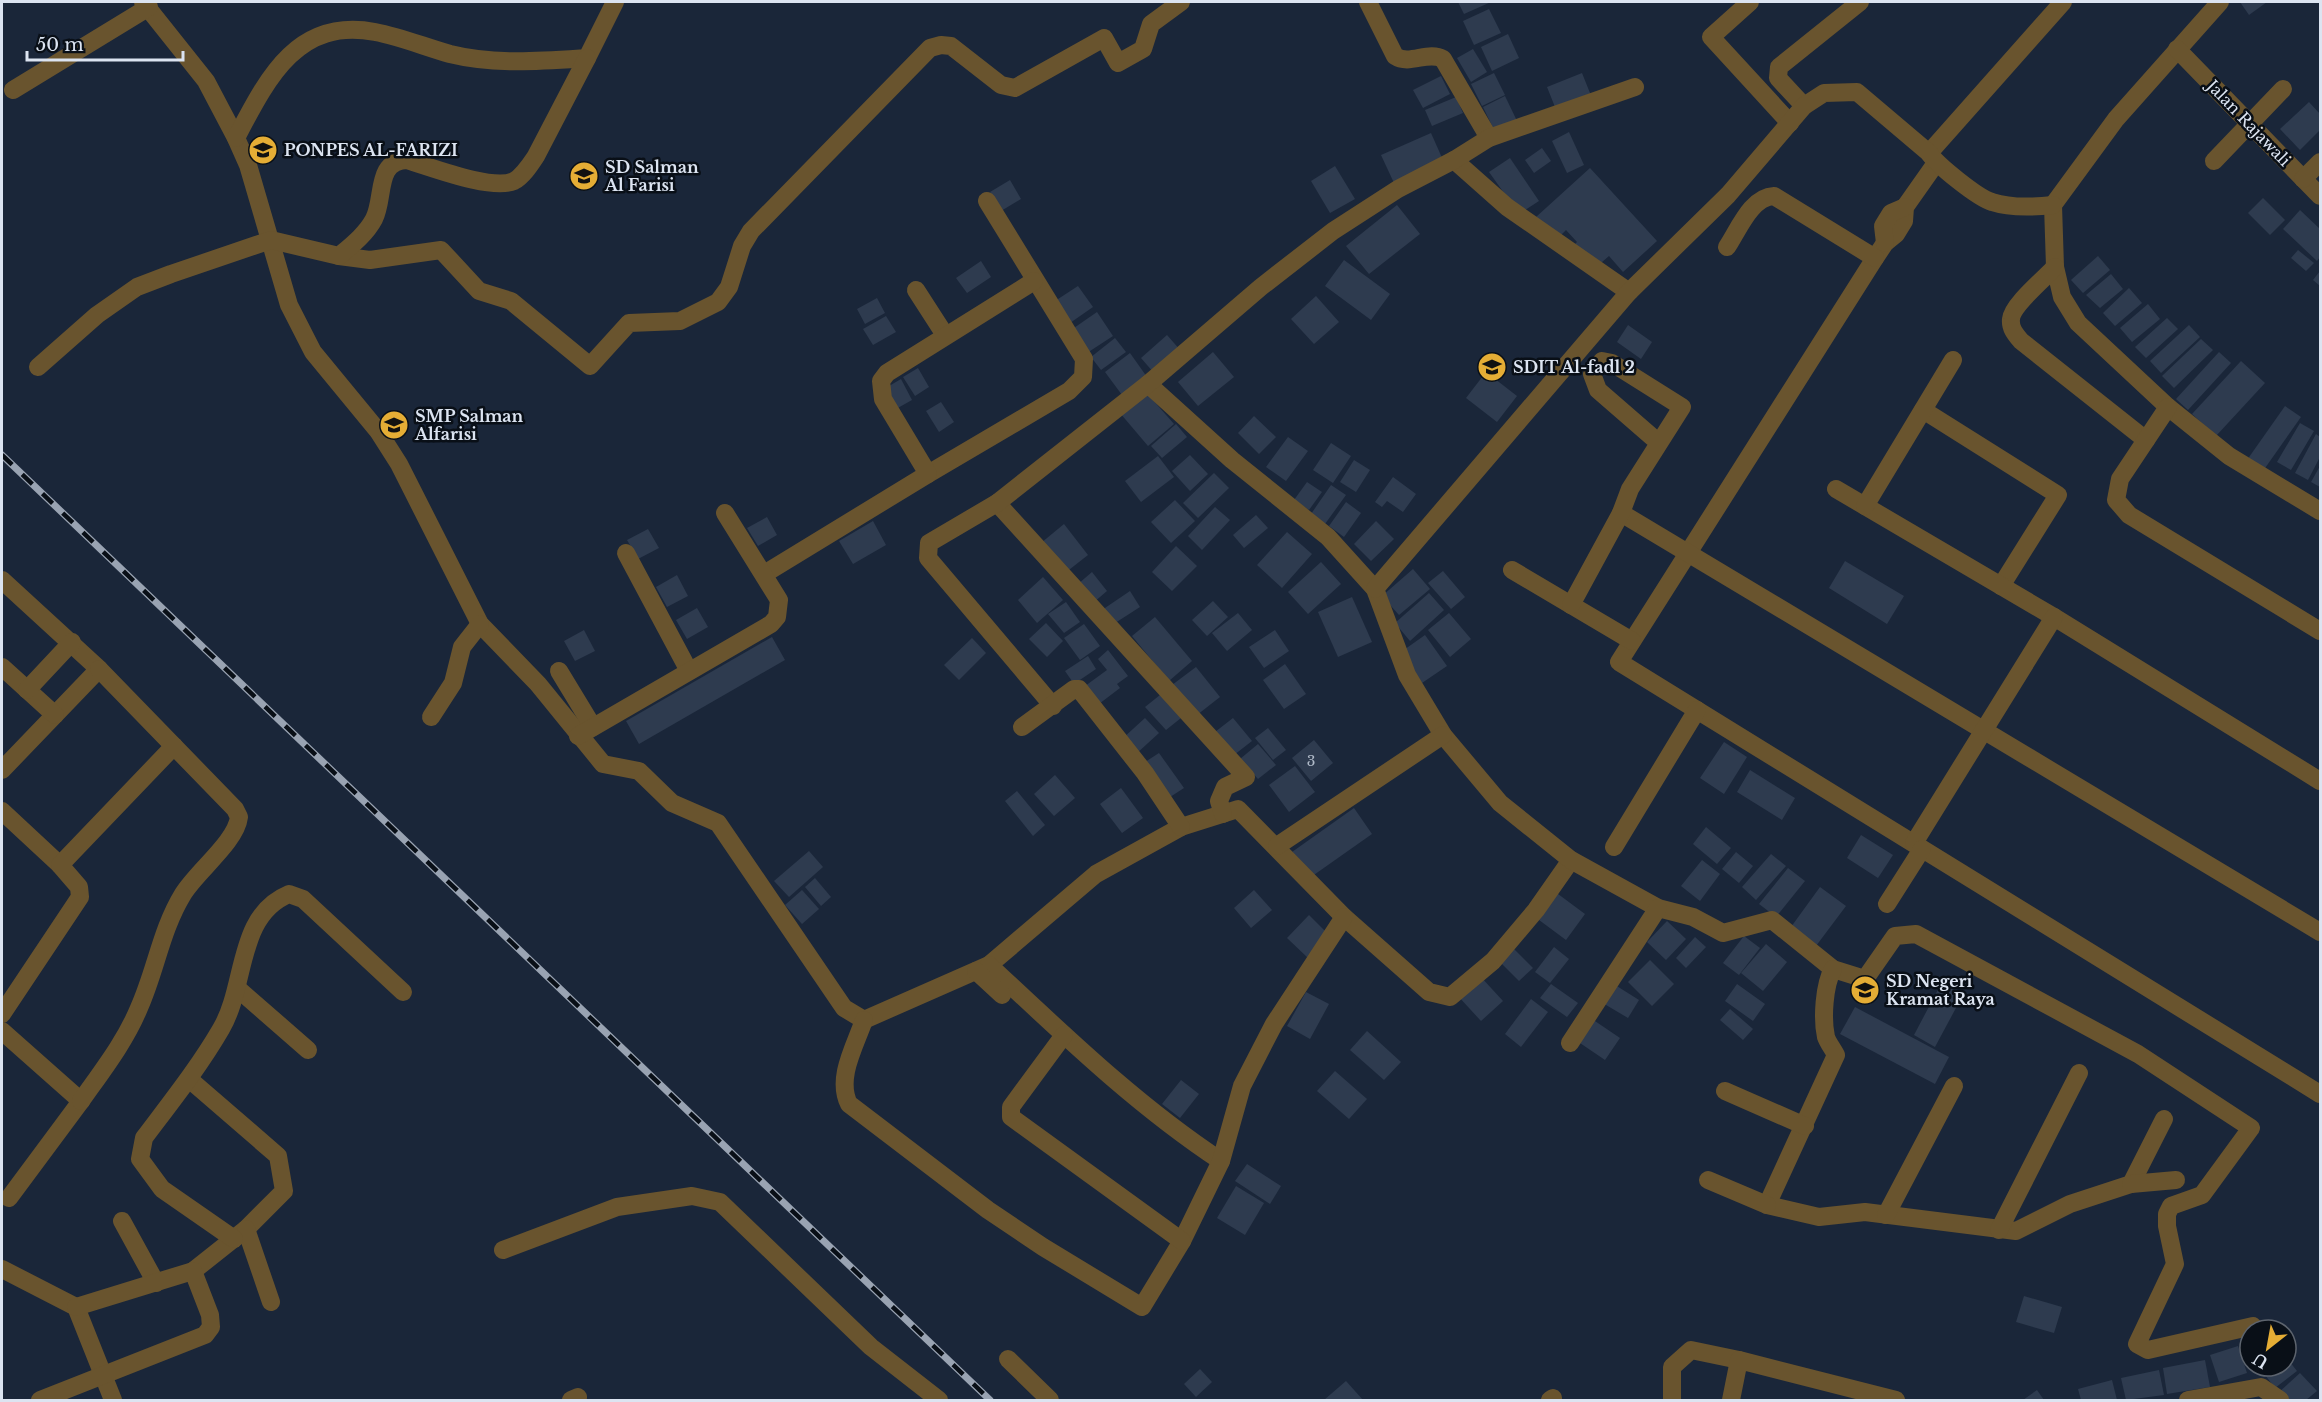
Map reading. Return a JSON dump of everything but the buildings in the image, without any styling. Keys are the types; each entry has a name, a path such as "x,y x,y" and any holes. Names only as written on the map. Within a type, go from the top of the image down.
{"street":[{"path":"339,256 363,235 374,218 385,172 398,160 407,160 494,184 513,181 528,169 615,2"},
{"path":"38,367 97,315 137,287 271,240 339,256 370,260 441,250 479,291 512,301 590,366 629,323 680,321 718,302 729,287 742,246 751,231 930,48 951,46 1001,86 1008,89 1015,88 1104,38 1118,63 1143,49 1151,24 1181,2"},
{"path":"1368,2 1395,56 1407,61 1435,56 1443,59 1489,138"},
{"path":"1750,2 1711,37 1790,123"},
{"path":"1804,106 1778,78 1779,67 1860,2"},
{"path":"2063,2 1932,158 1905,207 1904,221 1896,234 1880,251 1619,662 2320,1094"},
{"path":"2220,2 2116,119 2053,206 2055,267 2062,297 2078,323 2168,407 2229,456 2320,511"},
{"path":"13,90 146,4 206,81 236,138 248,165 289,305 298,328 328,372 378,431 399,464 480,624 585,732"},
{"path":"236,138 259,94 279,66 297,48 325,32 351,29 376,32 452,54 498,61 587,58"},
{"name":"Jalan Rajawali","path":"2177,49 2320,196"},
{"path":"1053,706 928,558 929,543 997,503 1148,384 1261,287 1333,231 1398,189 1454,160 1489,138 1635,87"},
{"path":"2214,161 2283,89"},
{"path":"1375,589 1629,292 1728,195 1804,106 1824,93 1857,92 1932,158 1991,202 2036,207 2053,206"},
{"path":"1454,160 1507,207 1629,292"},
{"path":"2303,179 2320,162"},
{"path":"1727,247 1756,202 1764,196 1774,196 1880,251"},
{"path":"764,574 1069,391 1083,377 1084,359 1034,281 987,201"},
{"path":"2055,267 2015,309 2011,319 2013,331 2021,341 2146,440"},
{"path":"928,474 880,390 882,381 887,373 1034,281"},
{"path":"916,290 945,335"},
{"path":"1865,506 1953,360"},
{"path":"1571,605 1621,513 1630,489 1682,407 1612,363 1602,361 1592,374 1598,390 1659,443"},
{"path":"1148,384 1232,460 1328,537 1375,589 1407,675 1443,735 1500,803 1571,860 1658,908 1693,916 1723,933 1772,920 1833,969 1865,979 1894,936 1916,934 2138,1054 2251,1128 2202,1195 2171,1206 2167,1214 2167,1226 2175,1264 2137,1344 2148,1350 2238,1329"},
{"path":"2168,407 2120,479 2116,500 2129,515 2320,631"},
{"path":"1923,410 2058,495 2001,586"},
{"path":"1836,489 2054,617 2320,781"},
{"path":"997,503 1246,777 1225,787 1219,801 1223,814"},
{"path":"585,732 771,624 777,617 779,600 725,513"},
{"path":"1621,513 2320,932"},
{"path":"626,553 689,671"},
{"path":"1512,570 1632,641"},
{"path":"2,580 72,642 235,809 238,824 185,891 170,917 138,1011 124,1039 9,1198"},
{"path":"1887,904 1984,731 2054,617"},
{"path":"431,717 453,683 462,647 480,624"},
{"path":"27,690 72,642"},
{"path":"2,667 55,715"},
{"path":"2,770 99,669"},
{"path":"559,671 585,732 603,764 639,771 672,803 718,823 844,1008 864,1020"},
{"path":"1022,727 1074,689 1082,690 1145,773 1181,827"},
{"path":"1614,847 1697,710"},
{"path":"1277,846 1443,735"},
{"path":"60,865 174,746"},
{"path":"1344,917 1274,1024 1242,1086 1221,1161 1182,1240 1144,1306 1139,1307 988,1210 849,1104 844,1094 843,1082 864,1020 983,968 1096,874 1181,827 1238,809 1277,846 1344,917 1429,992 1450,997 1493,961 1536,910 1571,860"},
{"path":"2,811 60,865 79,887 80,897 2,1014"},
{"path":"271,1302 240,1234 162,1189 140,1159 144,1138 189,1078 223,1026 237,988 253,927 273,901 289,894 303,899 403,992"},
{"path":"1570,1043 1658,908"},
{"path":"983,968 1002,995"},
{"path":"983,968 1135,1098 1186,1138 1221,1161"},
{"path":"1767,1205 1836,1054 1826,1038 1828,979 1833,969"},
{"path":"237,988 308,1050"},
{"path":"2,1031 81,1101"},
{"path":"1064,1035 1011,1107 1011,1117 1182,1240"},
{"path":"1999,1230 2079,1073"},
{"path":"76,1307 193,1271 240,1234 284,1191 279,1156 189,1078"},
{"path":"1886,1215 1954,1086"},
{"path":"1725,1090 1805,1126"},
{"path":"2131,1184 2164,1119"},
{"path":"1708,1180 1767,1205 1819,1217 1865,1212 2016,1231 2070,1204 2131,1184 2176,1180"},
{"path":"503,1250 616,1207 692,1196 720,1202 871,1347 939,1401"},
{"path":"122,1221 156,1283"},
{"path":"2,1269 76,1307 113,1401"},
{"path":"40,1401 209,1332 210,1316 193,1271"},
{"path":"1672,1401 1672,1367 1691,1350 1739,1360 1847,1394 1896,1401"},
{"path":"1008,1359 1050,1401"},
{"path":"1731,1401 1739,1360"},
{"path":"2188,1401 2245,1388 2261,1387 2280,1401"},
{"path":"2230,1401 2245,1388"}],"railway":[{"path":"2,455 990,1400"}],"place":[{"name":"PONPES AL-FARIZI","path":"263,150"},
{"name":"SD Salman Al Farisi","path":"584,176"},
{"name":"SDIT Al-fadl 2","path":"1492,367"},
{"name":"SMP Salman Alfarisi","path":"394,425"},
{"name":"SD Negeri Kramat Raya","path":"1865,990"}]}
